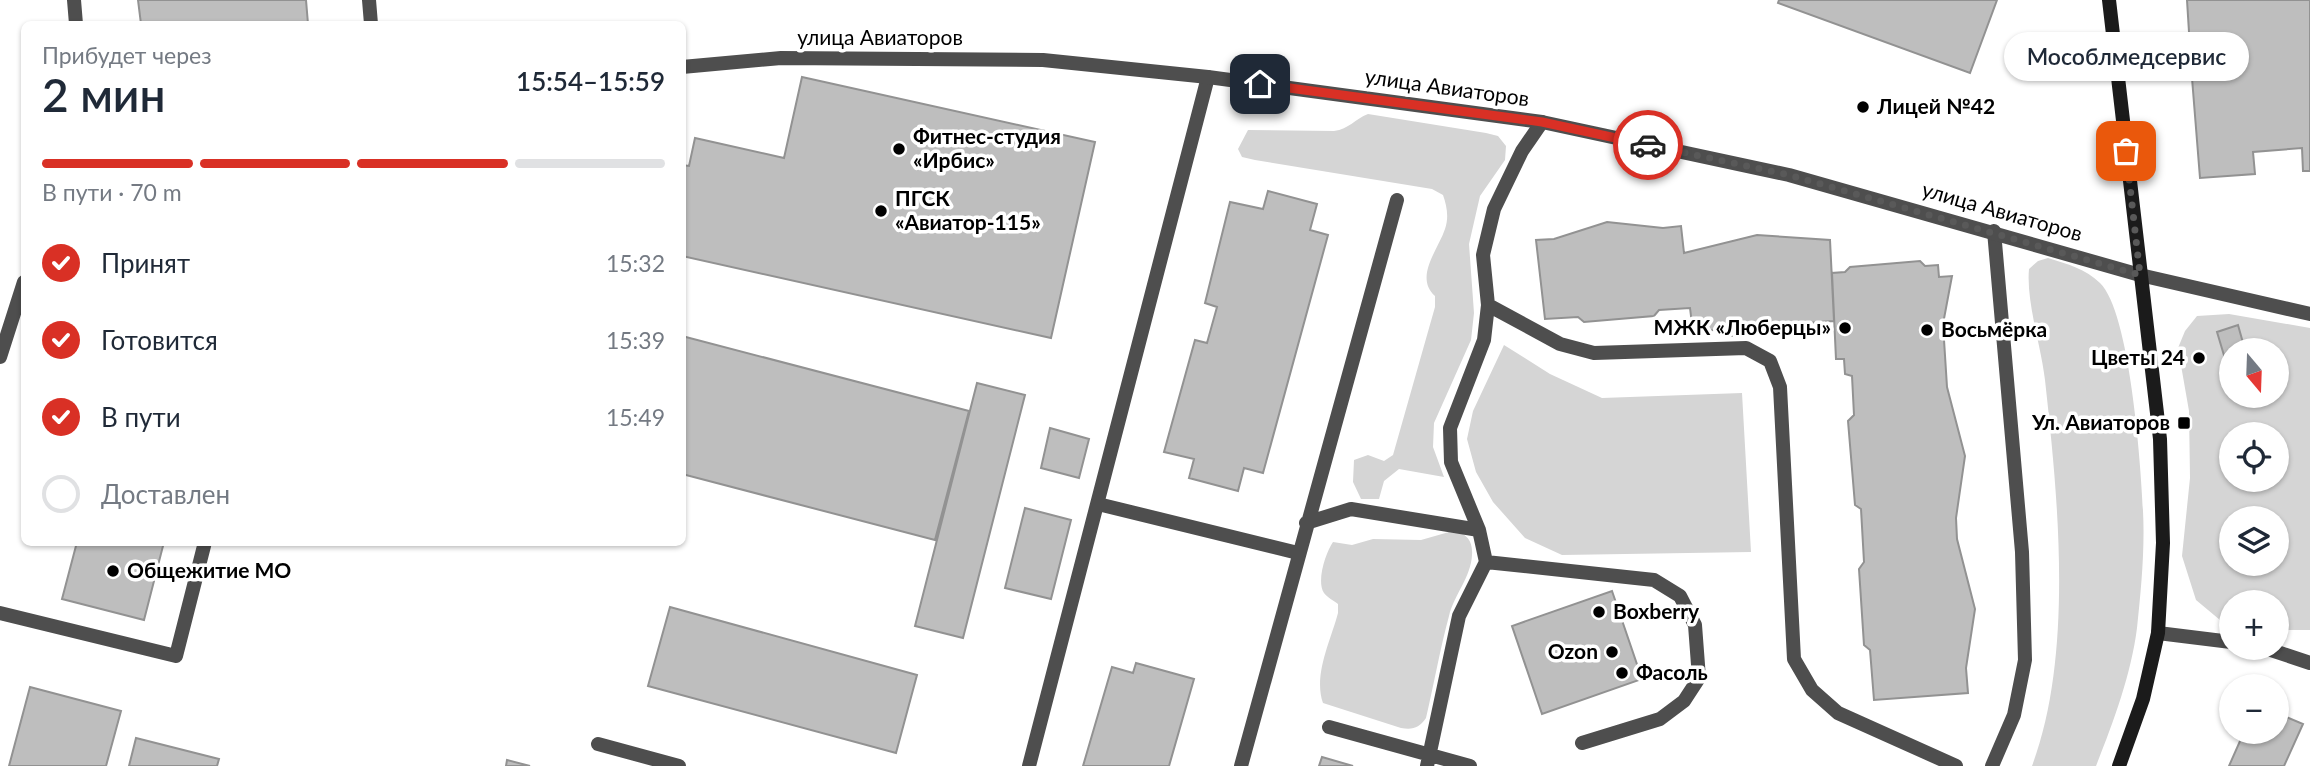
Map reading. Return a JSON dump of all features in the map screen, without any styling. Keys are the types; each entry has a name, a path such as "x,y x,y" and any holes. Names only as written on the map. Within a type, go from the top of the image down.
{"street":[{"path":"74,0 76,21"},
{"path":"369,0 371,21"},
{"path":"2109,0 2161,439 2163,543 2158,633 2143,699 2119,766"},
{"name":"улица Авиаторов","path":"686,67 781,58 1043,61 1208,77 1542,122 1789,175 1994,231 2140,275 2310,314"},
{"path":"1029,766 1208,77"},
{"path":"1428,760 1460,616 1486,562 1479,530 1451,462 1450,428 1484,340 1488,304 1483,255 1494,209 1522,151 1542,122"},
{"path":"1241,766 1306,523 1398,200"},
{"path":"1992,766 2014,715 2025,660 2022,552 1994,231"},
{"path":"0,357 21,291"},
{"path":"1488,304 1522,326 1560,344 1594,353 1746,348 1770,361 1780,387 1794,659 1812,691 1838,713 1956,766"},
{"path":"1098,504 1298,553"},
{"path":"1306,523 1334,513 1360,510 1479,530"},
{"path":"0,613 176,656 204,546"},
{"path":"1486,562 1654,580 1680,596 1695,625 1699,678 1684,701 1660,719 1582,743"},
{"path":"2158,633 2219,641"},
{"path":"2289,656 2310,663"},
{"path":"1329,727 1428,760 1470,766"},
{"path":"598,744 679,766"}],"shaded area":[{"path":"1368,114 1486,133 1498,136 1506,146 1505,160 1480,196 1469,244 1474,313 1471,340 1434,423 1433,447 1444,477 1399,469 1384,481 1379,499 1361,499 1353,482 1354,460 1368,455 1384,461 1393,455 1435,307 1435,296 1429,289 1427,272 1446,225 1447,212 1443,195 1432,189 1255,160 1242,157 1238,149 1248,130 1334,131"},
{"path":"2048,258 2089,274 2100,283 2110,299 2126,356 2140,460 2143,540 2137,628 2126,681 2096,766 2032,766 2045,722 2054,675 2058,626 2058,524 2054,474 2045,380 2029,282 2029,269 2038,261"},
{"path":"2229,314 2310,328 2310,630 2289,630 2289,590 2219,590 2219,619 2196,600 2182,556 2190,478 2189,411 2178,348 2185,331 2197,316"},
{"path":"1504,345 1550,374 1602,398 1742,393 1751,552 1562,555 1525,538 1493,502 1476,472 1467,439 1473,411"},
{"path":"1456,530 1470,542 1471,563 1449,616 1426,718 1415,728 1401,728 1323,703 1320,681 1338,604 1324,593 1321,574 1333,542 1352,545 1373,539 1421,540"}],"building":[{"path":"138,0 306,0 308,21 141,21"},
{"path":"1779,0 1997,0 1970,73 1778,3"},
{"path":"2187,0 2310,0 2310,171 2303,171 2302,148 2253,152 2255,174 2200,178 2192,78 2204,77 2201,47 2190,48"},
{"name":"ПГСК «Авиатор-115»","path":"802,77 1095,142 1051,338 686,257 686,166 689,166 695,138 784,158"},
{"path":"1268,191 1317,204 1310,230 1328,235 1263,473 1244,468 1238,491 1189,478 1194,459 1164,452 1195,340 1207,343 1217,307 1205,303 1230,202 1263,209"},
{"path":"1607,222 1663,228 1681,226 1684,253 1757,235 1830,240 1834,321 1804,323 1798,330 1731,336 1725,329 1693,332 1690,308 1659,310 1654,316 1584,322 1578,317 1545,319 1536,240 1554,239"},
{"path":"1920,261 1925,266 1938,265 1939,277 1952,276 1943,324 1947,387 1965,456 1956,518 1957,539 1975,609 1966,668 1968,693 1874,700 1870,650 1864,645 1859,569 1864,562 1861,509 1855,505 1848,421 1854,415 1852,376 1845,374 1844,359 1836,359 1832,273 1845,272 1850,267"},
{"path":"2238,325 2242,338 2219,339 2217,332"},
{"path":"686,337 969,411 935,540 686,475"},
{"path":"977,383 1025,395 963,638 915,626"},
{"path":"1050,428 1089,439 1079,478 1041,468"},
{"path":"1025,508 1071,520 1051,599 1005,588"},
{"name":"Общежитие МО","path":"76,546 163,546 144,620 62,599"},
{"path":"1612,591 1642,679 1542,714 1512,626"},
{"path":"670,607 917,675 896,753 648,686"},
{"path":"1136,663 1194,679 1169,766 1083,766 1112,667 1133,673"},
{"path":"30,687 121,711 106,766 9,766"},
{"path":"2289,718 2303,724 2284,766 2229,766 2239,744 2289,744"},
{"path":"136,738 219,759 217,766 129,766"},
{"path":"1322,757 1353,766 1319,766"},
{"path":"507,760 530,766 506,766"}],"way so far":[{"path":"1648,145 1789,175 1994,231 2140,275 2126,151"}],"place":[{"name":"Лицей №42","path":"1863,107"},
{"name":"Фитнес-студия «Ирбис»","path":"899,149"},
{"name":"Мособлмедсервис","path":"2126,151"},
{"name":"ПГСК «Авиатор-115»","path":"881,211"},
{"name":"МЖК «Люберцы»","path":"1845,328"},
{"name":"Восьмёрка","path":"1927,330"},
{"name":"Цветы 24","path":"2199,358"},
{"name":"Ул. Авиаторов","path":"2184,423"},
{"name":"Общежитие МО","path":"113,571"},
{"name":"Boxberry","path":"1599,612"},
{"name":"Ozon","path":"1612,652"},
{"name":"Фасоль","path":"1622,673"}],"route":[{"path":"1260,84 1542,122 1648,145"}]}
